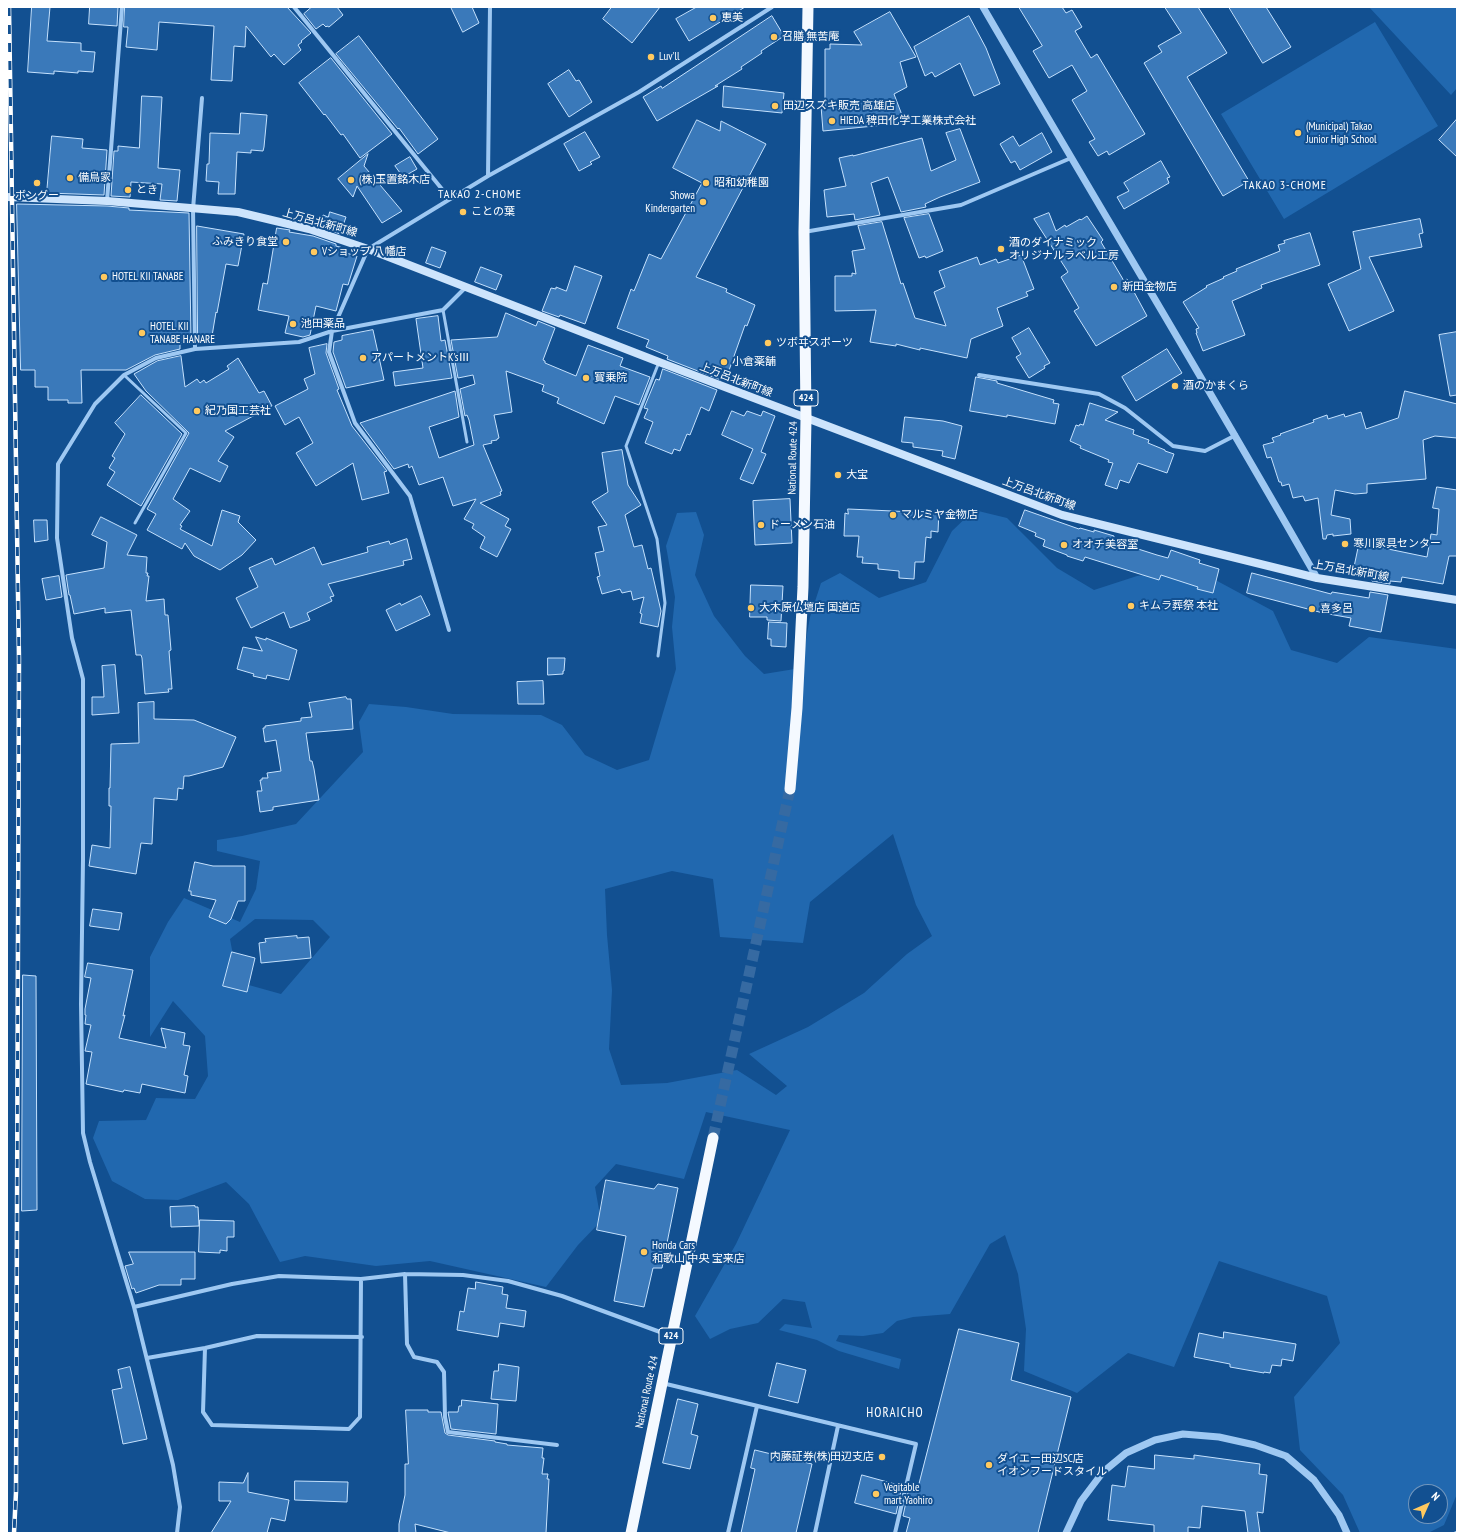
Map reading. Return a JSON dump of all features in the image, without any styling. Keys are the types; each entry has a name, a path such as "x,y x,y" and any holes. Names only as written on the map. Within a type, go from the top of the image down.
{"highway":[{"name":"National Route 424","path":"790,789 798,708 803,587 806,418 804,232 808,7"},
{"name":"National Route 424","path":"631,1533 713,1138"}],"main road":[{"name":"上万呂北新町線","path":"7,197 107,201 238,212 302,227 368,249 659,362 1062,515 1317,578 1457,600"}],"street":[{"path":"107,201 122,7"},
{"path":"294,7 450,199"},
{"path":"488,176 490,7"},
{"path":"449,630 410,496 354,423 329,352 332,331 368,249 488,176 639,92 772,7"},
{"path":"983,7 1236,435 1317,578"},
{"path":"195,349 193,209 202,98"},
{"path":"804,232 961,204 1071,158"},
{"path":"178,1533 180,1507 173,1465 134,1307 90,1162 83,1133 81,1020 84,860 83,679 72,638 57,538 58,464 96,404 124,375 156,358 195,349 299,342 332,331 442,310 466,287"},
{"path":"979,375 1099,394 1125,408 1172,446 1205,450 1236,435"},
{"path":"134,1307 232,1284 279,1276 361,1279 405,1274 463,1275 508,1281 562,1296 671,1336"},
{"path":"405,1274 407,1344 414,1357 436,1362 444,1372 445,1417 448,1432 557,1445"},
{"path":"205,1348 203,1412 212,1425 349,1429 360,1417 362,1337 361,1279"},
{"path":"147,1358 205,1348 257,1336 362,1337"},
{"path":"662,1383 916,1444 895,1533"},
{"path":"728,1533 757,1406"},
{"path":"815,1533 838,1426"},
{"path":"1066,1533 1081,1501 1102,1472 1126,1453 1155,1440 1183,1434 1220,1437 1255,1445 1286,1456 1314,1480 1339,1515 1347,1533"}],"lane":[{"path":"442,310 467,442"},
{"path":"658,656 665,602 657,539 626,446 659,362"},
{"path":"124,375 186,433 135,523"}],"shaded area":[{"path":"1369,7 1457,7 1457,88 1451,95"},
{"path":"1375,22 1438,126 1284,219 1221,114"},
{"path":"974,510 1007,518 1057,568 1094,590 1137,576 1195,569 1273,611 1291,650 1337,663 1369,637 1457,649 1457,1494 1448,1515 1448,1484 1408,1484 1408,1524 1444,1525 1428,1533 1360,1533 1343,1495 1300,1450 1294,1397 1340,1343 1327,1296 1219,1261 1174,1367 1128,1353 1077,1393 1024,1371 1026,1329 1018,1274 1005,1235 990,1244 950,1314 913,1317 897,1321 883,1333 863,1336 839,1335 836,1341 901,1359 899,1369 839,1351 817,1340 779,1330 785,1324 812,1328 805,1302 783,1299 758,1323 730,1329 710,1339 695,1316 736,1244 790,1130 706,1112 684,1179 616,1164 595,1187 601,1221 578,1245 546,1287 430,1261 376,1266 305,1256 280,1262 249,1204 226,1182 178,1200 145,1199 112,1181 93,1138 99,1121 146,1120 156,1098 195,1099 208,1076 205,1036 173,1001 150,1037 150,957 168,922 184,898 240,922 256,889 260,861 217,851 217,840 296,824 363,752 359,722 369,704 406,707 453,714 541,715 562,725 585,755 617,770 649,760 676,669 672,627 675,597 666,546 677,513 696,512 704,535 695,575 714,616 745,656 764,674 801,668 810,617 821,583 840,573 879,598 926,582 952,531","holes":["893,834 916,905 932,936 907,954 864,993 808,1027 749,1054 787,1086 776,1095 737,1070 667,1083 621,1085 609,1049 612,990 605,889 672,871 713,879 720,937 803,943 810,902","255,919 313,920 330,937 281,994 238,982 230,939"]}],"building":[{"path":"32,7 50,7 47,41 81,43 81,51 95,52 93,72 78,71 78,73 54,71 54,74 28,72"},
{"path":"90,7 118,7 117,26 89,24"},
{"path":"125,7 287,7 311,33 298,45 301,50 284,65 274,54 271,57 246,26 245,47 234,46 232,81 211,80 214,26 159,22 157,50 126,47 128,27 124,27"},
{"path":"312,7 337,7 343,15 329,27 326,27 323,24 316,29 304,14"},
{"path":"451,7 472,7 479,23 463,32"},
{"path":"612,7 660,7 632,43 603,19"},
{"path":"697,7 745,7 689,41 676,19"},
{"path":"1019,7 1062,7 1066,13 1072,10 1082,27 1075,31 1091,58 1097,54 1145,134 1109,155 1107,151 1098,156 1089,142 1095,139 1072,100 1087,91 1072,65 1049,78 1033,51 1042,46"},
{"path":"1165,7 1198,7 1227,53 1187,77 1249,181 1223,196 1144,63 1162,52 1158,46 1181,33"},
{"path":"1229,7 1266,7 1291,47 1263,63"},
{"path":"890,12 916,57 900,62 907,87 894,94 905,123 823,131 821,106 825,106 825,49 830,49 830,44 862,45 854,32"},
{"path":"772,16 784,36 761,51 762,53 741,67 742,69 715,86 718,86 657,121 643,97 661,86 662,88"},
{"path":"969,16 986,48 1000,84 974,96 960,63 935,77 932,72 925,76 914,47"},
{"path":"359,36 438,139 418,154 399,128 398,129 336,54"},
{"path":"331,58 392,134 360,158 343,134 341,135 299,83"},
{"path":"569,70 576,81 579,80 592,102 569,117 548,84"},
{"path":"724,86 784,93 782,113 723,107"},
{"path":"142,96 162,97 158,168 180,170 177,201 160,200 162,184 131,182 130,197 111,196 114,151 118,151 118,146 139,148"},
{"path":"241,113 267,115 263,151 251,150 251,153 237,152 235,194 218,194 219,182 206,181 207,164 209,164 210,133 239,134"},
{"path":"1457,119 1457,157 1439,140"},
{"path":"697,120 720,131 721,121 766,144 696,277 727,289 726,292 755,305 747,326 745,325 727,376 723,375 721,380 667,359 668,356 646,347 649,340 617,328 631,289 634,291 649,254 661,259 702,183 673,168"},
{"path":"960,129 980,182 940,197 925,204 926,207 901,212 888,177 871,183 880,215 855,220 854,214 827,217 824,190 846,186 839,158 853,156 922,138 931,171 956,160 946,133"},
{"path":"585,132 600,157 590,162 592,164 579,171 564,144"},
{"path":"1042,133 1052,152 1020,170 1015,161 1011,163 1000,144 1013,136 1019,146"},
{"path":"52,136 83,139 82,148 107,150 104,195 47,193"},
{"path":"368,154 364,166 402,211 382,223 357,186 353,197 338,179"},
{"path":"410,157 417,169 403,177 395,166"},
{"path":"1161,161 1170,177 1167,178 1169,183 1124,209 1117,197 1129,191 1124,183"},
{"name":"HOTEL KII TANABE","path":"17,204 107,206 129,208 129,210 189,213 191,339 180,344 180,349 155,355 126,370 81,370 82,403 68,403 68,400 48,400 48,387 35,387 35,370 21,370"},
{"path":"330,212 346,217 340,234 318,226 323,215 328,217"},
{"path":"1049,213 1056,231 1065,225 1066,227 1087,216 1103,240 1101,242 1124,281 1127,279 1147,316 1096,346 1074,311 1079,308 1061,277 1068,272 1034,219"},
{"path":"929,214 943,251 926,258 925,256 919,258 904,218"},
{"path":"1420,219 1423,233 1419,234 1422,247 1369,257 1394,311 1349,331 1328,284 1361,269 1353,232"},
{"path":"882,222 901,284 903,283 915,318 946,326 934,292 945,287 939,271 977,257 980,265 996,259 998,263 1021,255 1034,289 1026,292 1028,296 997,308 1003,326 971,339 967,358 920,348 920,350 896,344 896,346 870,342 876,310 835,311 835,276 852,276 852,273 856,274 852,251 865,249 858,226"},
{"path":"197,226 244,234 238,266 226,264 211,342 198,340"},
{"path":"277,228 290,230 289,232 313,236 336,244 336,246 347,249 346,253 357,256 348,285 343,284 336,311 316,306 310,335 303,337 285,333 289,316 258,310 263,283 267,284"},
{"path":"1310,233 1320,265 1261,285 1262,288 1232,301 1245,335 1203,351 1196,333 1196,329 1199,328 1183,302 1207,287 1206,286 1237,271 1236,269 1280,251 1278,245 1285,243 1284,241"},
{"path":"432,247 446,252 440,268 426,263"},
{"path":"575,266 602,276 585,324 560,315 559,317 542,311 551,288 556,289 556,287 566,291"},
{"path":"481,267 502,275 496,290 475,282"},
{"path":"506,313 536,326 538,321 555,328 543,360 545,363 576,376 588,345 623,358 620,366 650,377 639,405 615,396 604,424 557,403 559,398 542,391 544,385 506,371 512,412 494,415 499,438 491,441 492,443 483,445 502,491 500,492 501,495 480,503 509,519 505,526 511,529 497,557 480,548 485,537 472,528 474,524 464,519 476,499 453,506 443,477 419,485 412,466 409,468 408,464 394,469 360,423 455,391 459,417 429,427 439,458 474,445 469,420 467,415 465,416 460,389 475,384 473,375 458,378 451,340 497,337"},
{"path":"438,316 441,341 445,340 452,378 395,386 393,372 423,368 416,319"},
{"path":"1029,328 1050,363 1029,378 1016,357 1021,354 1012,338"},
{"name":"アパートメントK'sⅢ","path":"373,330 384,380 346,388 333,352 334,342 342,340 342,336"},
{"path":"1457,332 1457,395 1450,396 1439,335"},
{"path":"327,344 326,353 339,389 337,390 352,426 387,471 384,472 389,493 362,500 353,463 316,486 296,453 313,443 299,417 285,425 275,406 308,389 304,379 315,374 309,348"},
{"path":"1167,349 1182,373 1136,401 1122,377"},
{"path":"181,356 185,387 197,379 200,383 204,380 206,383 229,369 227,366 238,358 259,393 264,391 272,406 225,431 234,437 218,461 228,466 220,482 190,468 173,499 190,511 180,525 182,526 180,529 212,546 222,510 240,516 238,522 256,540 242,555 220,570 194,556 185,543 182,549 147,530 156,514 147,509 189,433 146,391 134,374 157,361"},
{"path":"663,369 717,390 709,411 701,407 690,435 687,434 680,451 674,449 672,454 645,443 653,422 644,418 648,409 644,408 656,379 659,380"},
{"path":"976,377 997,381 997,383 1054,400 1053,403 1059,404 1055,424 1007,415 1007,417 970,411"},
{"path":"1405,391 1457,404 1457,438 1435,436 1423,440 1426,479 1367,484 1367,493 1355,494 1335,490 1331,515 1350,519 1351,534 1333,536 1333,534 1327,535 1326,539 1323,539 1318,498 1305,501 1303,496 1293,498 1289,484 1282,486 1281,482 1279,482 1271,457 1267,458 1263,445 1274,442 1272,438 1281,435 1280,434 1314,422 1313,420 1327,415 1328,419 1344,414 1345,417 1361,412 1366,429 1398,418"},
{"path":"141,395 182,434 141,506 107,485 115,472 109,468 115,458 112,456 125,434 115,423"},
{"path":"1090,403 1118,412 1105,420 1134,430 1133,434 1149,440 1148,443 1174,454 1167,473 1138,463 1129,483 1120,480 1117,489 1105,485 1113,463 1080,448 1081,446 1070,441 1076,425 1083,425"},
{"path":"732,411 744,416 747,411 761,416 763,411 775,416 761,452 766,454 753,484 740,479 753,449 722,435"},
{"path":"905,417 943,421 962,426 955,459 942,456 943,451 913,447 913,443 902,442"},
{"path":"622,450 628,485 641,505 625,515 634,547 642,545 648,569 651,568 661,611 658,627 640,623 642,614 640,613 644,597 633,600 631,591 622,593 620,589 602,594 597,577 600,576 595,553 604,551 598,527 607,525 592,502 608,492 602,453"},
{"path":"1437,487 1457,490 1457,556 1449,556 1443,584 1402,577 1401,582 1390,581 1390,584 1372,581 1374,572 1369,571 1369,569 1354,567 1359,543 1427,557 1431,534 1437,535 1439,509 1433,508"},
{"path":"790,499 792,543 755,545 753,501"},
{"path":"848,509 915,512 939,511 938,532 931,531 931,538 926,537 924,562 915,562 914,579 899,578 899,571 878,569 878,564 862,563 863,557 857,557 859,536 844,536 845,513 848,514"},
{"path":"1025,510 1079,529 1094,532 1094,530 1114,536 1113,541 1157,555 1168,558 1171,550 1200,560 1199,563 1219,569 1213,593 1197,589 1198,587 1161,575 1159,580 1085,557 1083,561 1043,546 1045,540 1035,536 1036,533 1019,526"},
{"path":"101,517 137,535 127,555 147,557 146,573 148,573 147,576 149,576 146,601 164,599 165,615 168,615 171,650 169,651 172,689 168,689 169,692 145,694 142,658 141,655 136,655 131,610 105,613 105,608 74,614 66,575 104,568 107,542 92,535"},
{"path":"34,520 47,520 48,540 35,542"},
{"path":"407,539 412,559 403,561 404,565 328,584 334,596 330,597 332,601 307,613 310,620 290,628 284,612 251,628 236,598 258,587 249,568 272,558 275,565 314,547 322,565 368,552 367,547 389,541 390,544"},
{"path":"1252,573 1331,594 1332,592 1369,598 1370,592 1388,595 1381,632 1349,626 1351,618 1323,613 1247,593"},
{"path":"59,576 62,597 46,600 42,579"},
{"path":"751,585 783,586 781,621 767,620 767,617 750,617"},
{"path":"421,596 430,615 396,631 386,610 400,603 401,605"},
{"path":"769,622 787,623 786,647 771,646 771,639 768,639"},
{"path":"256,637 266,640 266,638 297,650 289,680 267,675 266,679 253,676 254,674 237,669 243,647 262,651"},
{"path":"548,658 565,658 563,674 548,675"},
{"path":"115,665 119,713 92,715 92,697 104,697 102,666"},
{"path":"543,681 544,704 518,704 517,682"},
{"path":"346,697 347,699 351,699 353,729 306,733 310,761 312,761 314,769 319,800 273,807 273,810 260,812 257,791 262,791 260,780 262,780 262,778 268,778 267,773 281,771 276,740 265,742 263,728 265,728 265,726 301,721 301,718 312,717 309,703"},
{"path":"154,702 154,719 194,720 236,737 223,767 184,776 183,789 178,788 177,800 154,798 152,844 141,843 136,874 89,866 92,845 110,848 111,806 109,806 109,788 111,744 139,743 138,703"},
{"path":"195,862 213,866 245,866 245,901 238,901 231,919 226,924 209,917 216,900 191,895 191,891 189,891"},
{"path":"93,909 122,913 119,930 90,926"},
{"path":"297,936 297,938 309,937 311,958 261,963 259,943 266,942 265,939"},
{"path":"232,952 255,958 247,992 223,986"},
{"path":"88,963 133,970 123,1016 125,1015 119,1038 166,1048 161,1028 185,1033 183,1045 190,1046 184,1075 188,1076 185,1093 142,1084 140,1093 124,1090 123,1092 86,1084 92,1052 85,1051 91,1025 85,1024 85,1009 91,978 85,977"},
{"path":"23,975 36,976 37,1210 22,1211"},
{"name":"Honda Cars 和歌山 中央 宝来店","path":"606,1180 654,1189 658,1184 678,1188 662,1268 653,1268 644,1307 614,1301 626,1236 597,1230"},
{"path":"170,1207 198,1207 199,1226 171,1227"},
{"path":"200,1220 234,1221 234,1237 227,1237 227,1251 220,1250 220,1253 199,1252"},
{"path":"129,1252 195,1252 195,1279 181,1279 181,1285 159,1285 136,1293 134,1288 132,1289 125,1266 133,1264"},
{"path":"476,1282 503,1287 502,1294 508,1295 506,1308 526,1311 524,1327 500,1323 498,1337 457,1330 460,1311 464,1312 468,1288 475,1289"},
{"name":"ダイエー田辺SC店 イオンフードスタイル","path":"959,1329 1019,1343 1011,1380 1071,1397 1038,1533 906,1533 910,1518 903,1516 909,1488 917,1490"},
{"path":"1224,1332 1296,1344 1293,1361 1282,1359 1281,1366 1272,1365 1270,1373 1264,1373 1230,1367 1230,1364 1194,1357 1199,1333 1223,1338"},
{"path":"777,1363 806,1370 798,1403 769,1396"},
{"path":"499,1364 519,1367 516,1401 491,1399 494,1371 498,1371"},
{"path":"130,1367 147,1439 123,1444 112,1390 122,1388 118,1370"},
{"path":"678,1399 698,1404 691,1434 698,1436 690,1469 663,1463"},
{"path":"462,1400 498,1404 496,1434 451,1429 448,1412 458,1412"},
{"path":"406,1410 428,1410 428,1412 441,1412 445,1433 448,1435 495,1441 507,1445 543,1448 542,1458 544,1458 542,1474 548,1474 547,1479 549,1479 546,1533 451,1533 415,1524 416,1533 399,1533 399,1524 405,1495 405,1464 408,1464"},
{"path":"755,1450 812,1464 796,1533 741,1533 755,1469 751,1468"},
{"path":"1155,1455 1194,1459 1194,1455 1260,1464 1259,1474 1267,1475 1263,1513 1257,1512 1260,1533 1248,1533 1245,1511 1202,1506 1200,1528 1188,1527 1188,1533 1154,1533 1154,1525 1108,1520 1112,1485 1125,1487 1128,1466 1154,1469"},
{"path":"248,1473 248,1492 289,1500 285,1521 271,1518 267,1533 211,1533 231,1501 219,1501 219,1482 243,1483"},
{"name":"Vegitable mart Yaohiro","path":"862,1475 902,1486 896,1514 855,1503"},
{"path":"295,1481 348,1482 347,1502 295,1500"}],"tunnel":[{"path":"713,1138 790,789"}],"railway":[{"path":"9,7 19,659 16,1492 14,1533"}],"place":[{"name":"恵美","path":"713,18"},
{"name":"召膳 無苦庵","path":"774,37"},
{"name":"Luv'll","path":"651,57"},
{"name":"田辺スズキ販売 高雄店","path":"775,106"},
{"name":"HIEDA 稗田化学工業株式会社","path":"832,121"},
{"name":"(Municipal) Takao Junior High School","path":"1298,133"},
{"name":"備鳥家","path":"70,178"},
{"name":"(株)玉置銘木店","path":"351,180"},
{"name":"ボングー","path":"37,183"},
{"name":"昭和幼稚園","path":"706,183"},
{"name":"とき","path":"128,190"},
{"name":"Showa Kindergarten","path":"703,202"},
{"name":"ことの葉","path":"463,212"},
{"name":"ふみきり食堂","path":"286,242"},
{"name":"酒のダイナミック オリジナルラベル工房","path":"1001,249"},
{"name":"Vショップ 八幡店","path":"314,252"},
{"name":"HOTEL KII TANABE","path":"104,277"},
{"name":"新田金物店","path":"1114,287"},
{"name":"池田薬品","path":"293,324"},
{"name":"HOTEL KII TANABE HANARE","path":"142,333"},
{"name":"ツボヰスポーツ","path":"768,343"},
{"name":"アパートメントK'sⅢ","path":"363,358"},
{"name":"小倉薬舗","path":"724,362"},
{"name":"寳乗院","path":"586,378"},
{"name":"酒のかまくら","path":"1175,386"},
{"name":"紀乃国工芸社","path":"197,411"},
{"name":"大宝","path":"838,475"},
{"name":"マルミヤ金物店","path":"893,515"},
{"name":"ドーメン石油","path":"761,525"},
{"name":"寒川家具センター","path":"1345,544"},
{"name":"オオチ美容室","path":"1064,545"},
{"name":"キムラ葬祭 本社","path":"1131,606"},
{"name":"大木原仏壇店 国道店","path":"751,608"},
{"name":"喜多呂","path":"1312,609"},
{"name":"Honda Cars 和歌山 中央 宝来店","path":"644,1252"},
{"name":"内藤証券(株)田辺支店","path":"882,1457"},
{"name":"ダイエー田辺SC店 イオンフードスタイル","path":"989,1465"},
{"name":"Vegitable mart Yaohiro","path":"876,1494"}],"district":[{"name":"TAKAO 3-CHOME","path":"1285,186"},
{"name":"TAKAO 2-CHOME","path":"480,195"},
{"name":"HORAICHO","path":"895,1413"}]}
